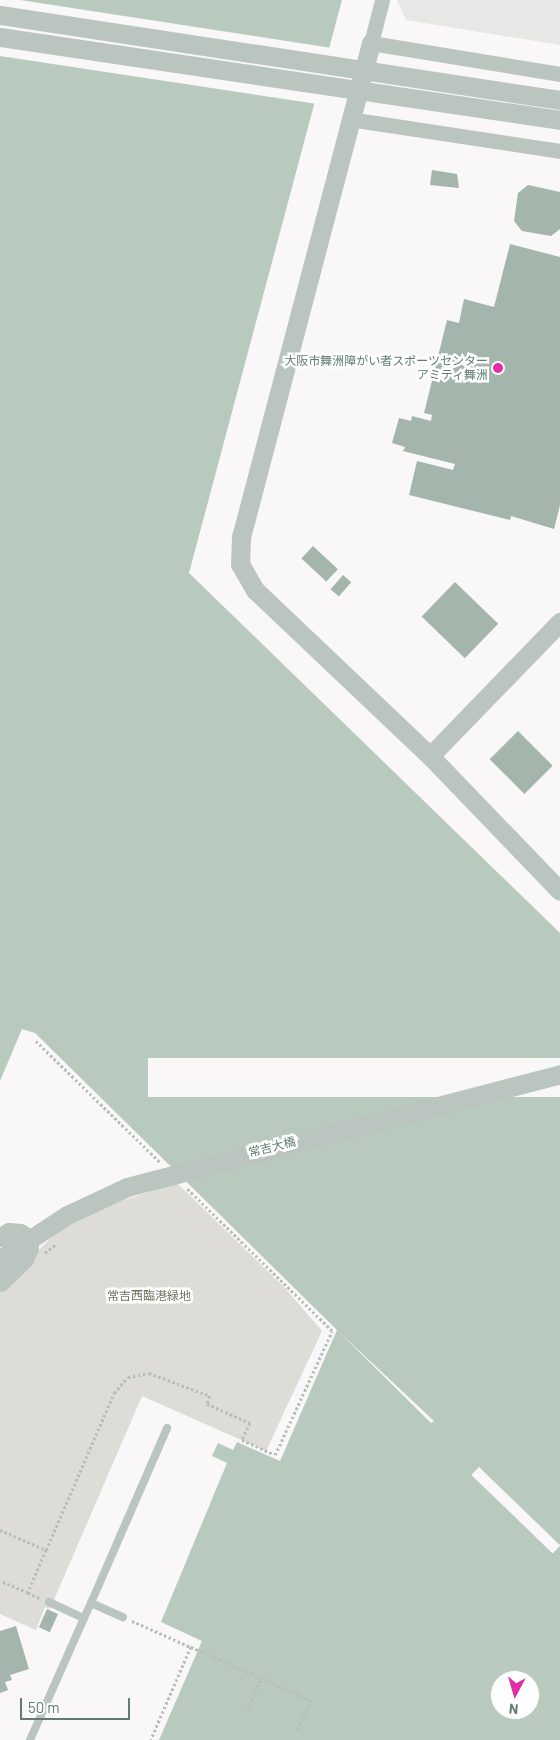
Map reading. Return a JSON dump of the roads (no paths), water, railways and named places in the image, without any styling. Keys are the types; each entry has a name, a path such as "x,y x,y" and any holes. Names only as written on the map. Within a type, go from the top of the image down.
{"street":[{"path":"382,0 241,537 240,564 255,590 430,756 560,891"},
{"path":"0,15 560,100"},
{"path":"0,37 560,120"},
{"path":"371,43 560,74"},
{"path":"350,119 560,151"},
{"path":"430,756 560,622"},
{"name":"常吉大橋","path":"0,1259 67,1216 127,1186 560,1074"},
{"path":"0,1237 9,1232 20,1233 26,1237 29,1248 24,1259 0,1282"}],"lane":[{"path":"30,1740 167,1428"},
{"path":"49,1602 84,1618"},
{"path":"90,1603 123,1617"}],"place":[{"name":"大阪市舞洲障がい者スポーツセンター アミティ舞洲","path":"498,368"}],"park label":[{"name":"常吉西臨港緑地","path":"149,1296"}]}
